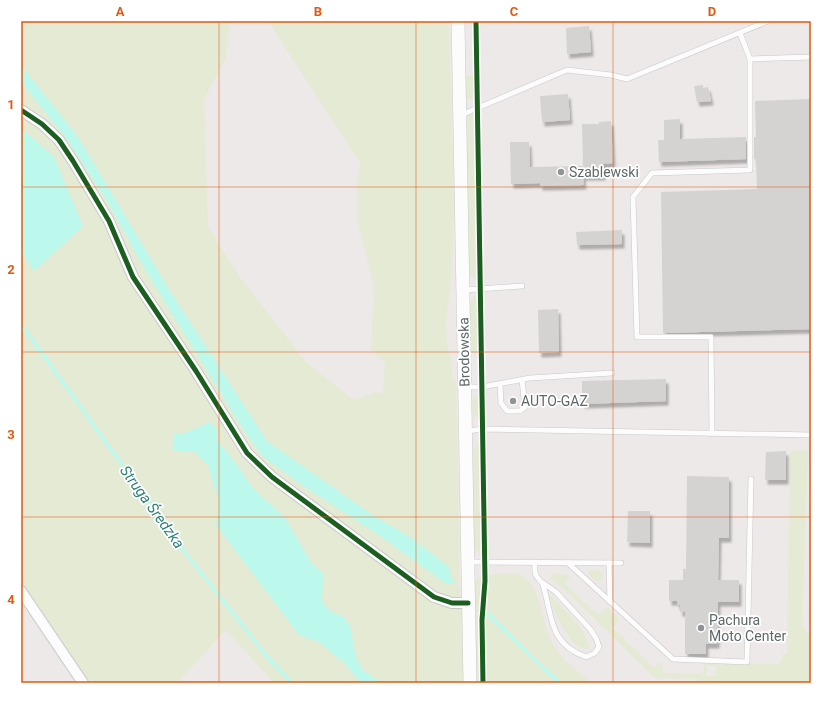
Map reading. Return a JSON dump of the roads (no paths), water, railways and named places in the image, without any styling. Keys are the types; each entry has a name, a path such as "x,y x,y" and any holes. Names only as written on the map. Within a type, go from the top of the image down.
{"street":[{"name":"Brodowska","path":"458,21 470,683"},
{"path":"21,110 42,124 59,140 70,156 109,221 133,277 248,453 272,477 434,597 452,603 468,605"},
{"path":"21,591 83,683"}],"lane":[{"path":"460,115 567,70 611,75 628,79 768,21"},
{"path":"712,434 711,337 637,337 633,197 652,173 750,170 750,59 740,33"},
{"path":"750,59 811,57"},
{"path":"464,290 522,286"},
{"path":"465,387 482,387 522,380 612,373"},
{"path":"500,384 501,403 507,411 520,411 525,407 522,380"},
{"path":"466,431 483,429 811,435"},
{"path":"568,563 673,659 747,662 751,479"},
{"path":"468,567 535,563 621,563"},
{"path":"535,563 536,575 543,583 556,592 590,629 596,638 599,647 595,653 586,657 575,653 561,640 552,622 543,583"},
{"path":"609,563 610,602"}],"waterway":[{"name":"Struga Średzka","path":"21,324 187,555 269,659 292,683"},
{"path":"447,577 453,582"},
{"path":"488,614 560,683"}],"place":[{"name":"Szablewski","path":"561,172"},
{"name":"AUTO-GAZ","path":"513,401"},
{"name":"Pachura Moto Center","path":"701,628"}]}
